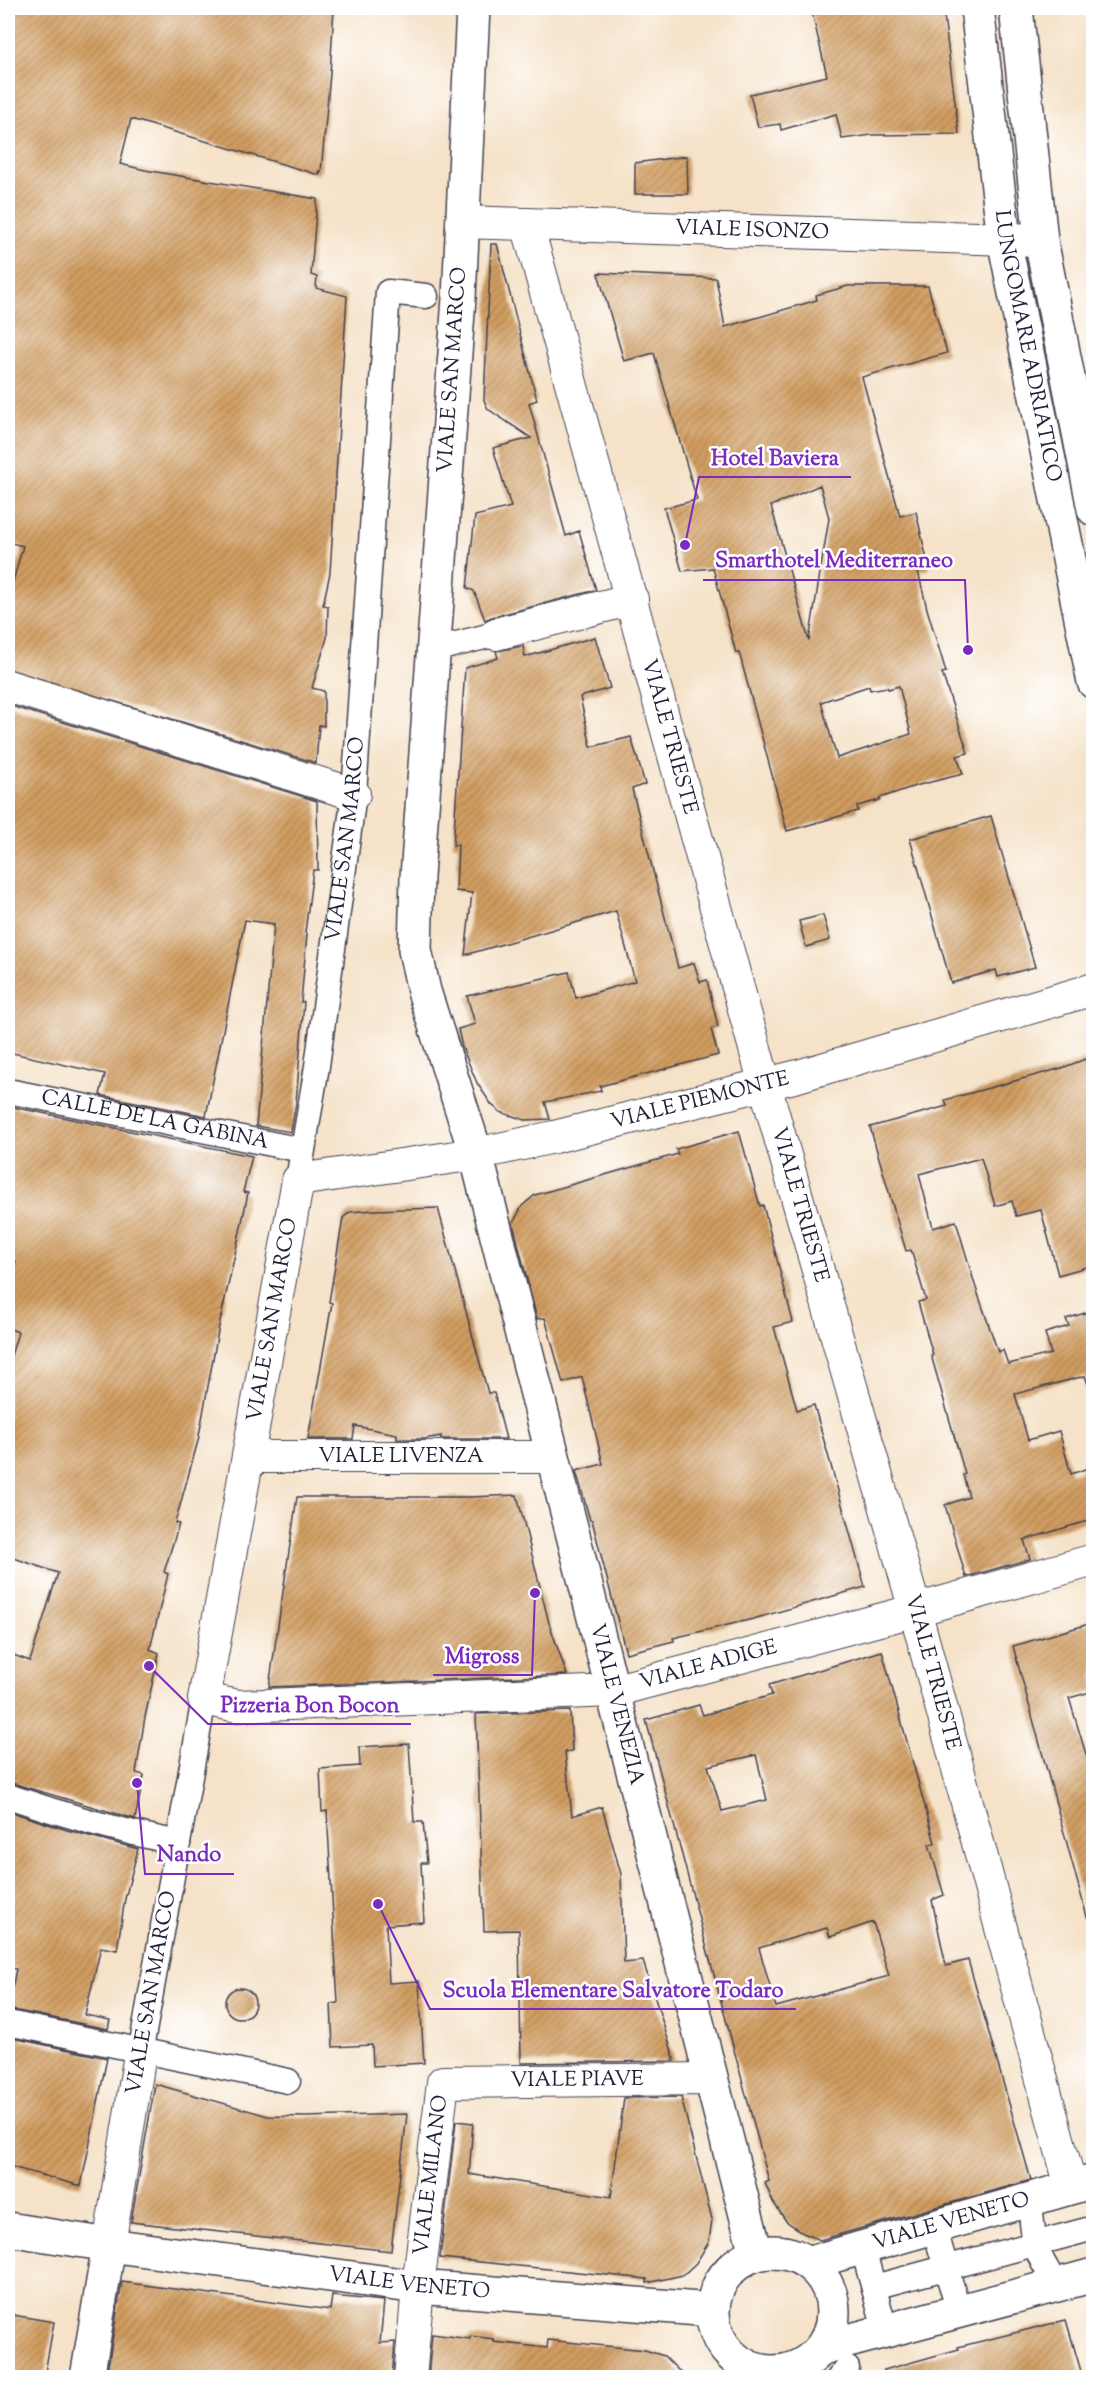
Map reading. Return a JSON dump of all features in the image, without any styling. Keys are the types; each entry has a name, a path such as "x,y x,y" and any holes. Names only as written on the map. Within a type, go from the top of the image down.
{"street":[{"name":"VIALE SAN MARCO","path":"473,8 459,298 417,877 415,950 424,991 476,1154"},
{"name":"LUNGOMARE ADRIATICO","path":"977,8 1004,239 1094,682"},
{"name":"LUNGOMARE ADRIATICO","path":"1016,8 1041,240 1094,509"},
{"name":"VIALE ISONZO","path":"462,222 1041,240"},
{"name":"VIALE TRIESTE","path":"527,224 765,1085 1082,2184"},
{"name":"VIALE SAN MARCO","path":"87,2378 109,2246 131,2051 178,1843 249,1457 317,1066 354,794 388,292 426,296"},
{"path":"433,650 632,599"},
{"path":"8,686 354,794"},
{"name":"VIALE PIEMONTE","path":"300,1165 476,1154 554,1137 765,1085 1094,989"},
{"name":"CALLE DE LA GABINA","path":"8,1091 300,1165"},
{"name":"VIALE VENEZIA","path":"476,1154 756,2254"},
{"name":"VIALE LIVENZA","path":"249,1457 553,1457"},
{"name":"VIALE ADIGE","path":"204,1699 238,1706 613,1690 1094,1560"},
{"path":"8,1796 107,1827 178,1843"},
{"path":"8,2024 131,2051 288,2081"},
{"name":"VIALE PIAVE","path":"443,2082 711,2079"},
{"name":"VIALE MILANO","path":"410,2378 418,2287 443,2082"},
{"name":"VIALE VENETO","path":"809,2263 1082,2184"},
{"path":"1031,2212 1034,2243 1048,2271"},
{"path":"874,2287 1094,2228"},
{"name":"VIALE VENETO","path":"8,2229 109,2246 418,2287 712,2310"},
{"path":"937,2237 955,2298"},
{"path":"836,2364 832,2326 833,2303 825,2280 809,2263 792,2254 775,2252 756,2254 738,2262 724,2275 716,2292 712,2310 716,2332 726,2351 743,2365 764,2375 786,2371 807,2363 836,2364 1093,2278"},
{"path":"866,2256 882,2318"}],"building":[{"path":"8,8 334,8 330,74 319,175 131,119 120,164 317,199 311,275 317,277 316,288 347,296 330,573 323,605 328,606 327,638 312,688 324,691 324,726 319,725 316,763 8,669 8,599 23,546 8,542"},
{"path":"811,8 943,8 959,134 872,135 842,139 836,114 781,130 780,124 758,127 750,94 827,76"},
{"path":"687,156 688,194 635,194 635,163"},
{"path":"491,244 497,244 537,400 529,403 566,536 579,531 596,590 485,620 474,591 467,588 475,516 511,507 493,448 531,438 488,409 484,400"},
{"path":"598,273 716,278 725,327 817,300 816,295 848,286 928,286 947,353 862,377 900,516 916,512 929,569 918,571 946,672 942,673 968,753 957,756 963,774 915,786 880,798 880,800 857,806 858,811 787,831 739,652 736,653 713,568 682,571 664,508 697,500 654,353 624,361","holes":["820,485 829,518 809,641 771,506","869,686 870,690 899,686 911,734 837,758 821,702"]},
{"path":"595,637 610,688 580,697 591,747 631,737 645,784 632,789 678,968 694,963 700,982 707,980 718,1027 711,1029 718,1055 600,1086 601,1091 545,1102 550,1119 525,1120 500,1112 491,1104 477,1083 462,1047 458,1029 475,1024 467,996 569,972 576,998 635,981 616,911 465,955 472,893 456,891 458,844 453,846 465,668 498,658 496,651 523,646 525,657"},
{"path":"8,705 317,801 318,870 313,870 305,933 307,934 301,1002 304,1002 296,1103 291,1132 256,1126 274,924 245,920 206,1116 100,1095 105,1074 8,1052"},
{"path":"991,816 1035,967 998,977 996,970 951,983 910,839"},
{"path":"823,915 830,940 806,947 799,921"},
{"path":"1088,1058 1094,1078 1094,1265 1058,1275 1041,1210 1016,1216 1012,1201 995,1206 981,1158 919,1174 933,1228 956,1221 998,1352 1003,1350 1008,1364 1051,1354 1045,1333 1069,1326 1066,1319 1094,1310 1094,1387 1089,1387 1085,1376 1015,1394 1028,1440 1059,1431 1071,1474 1094,1466 1094,1519 1024,1540 1030,1559 966,1577 945,1505 969,1497 963,1475 965,1474 918,1302 926,1300 911,1250 906,1251 870,1127 947,1106 945,1100 1062,1068"},
{"path":"8,1106 252,1156 243,1192 248,1193 219,1326 198,1441 175,1523 179,1524 164,1572 168,1574 150,1649 159,1653 136,1773 144,1775 135,1819 8,1782 8,1653 30,1661 58,1573 8,1556 8,1366 18,1332 8,1328 8,1286 16,1261 8,1258"},
{"path":"739,1131 760,1206 763,1205 793,1322 774,1327 797,1410 814,1405 865,1587 753,1619 673,1638 674,1641 626,1653 592,1520 590,1520 576,1471 603,1464 582,1377 563,1383 545,1318 537,1319 513,1223 522,1206 535,1195 678,1154 676,1149"},
{"path":"438,1208 488,1393 494,1393 506,1439 441,1439 441,1436 425,1439 397,1439 397,1434 355,1426 353,1439 308,1439 332,1303 329,1302 343,1218 350,1212"},
{"path":"517,1495 549,1623 567,1675 269,1687 297,1497"},
{"path":"1089,1624 1094,1639 1094,1691 1069,1698 1089,1764 1094,1762 1094,1916 1087,1917 1013,1646"},
{"path":"882,1651 935,1843 929,1844 944,1895 932,1900 946,1966 968,1960 1031,2180 820,2240 803,2233 786,2221 773,2202 765,2183 769,2181 646,1720 699,1705 703,1715 772,1695 769,1685","holes":["756,1755 767,1800 722,1811 708,1766","873,1922 889,1976 776,2007 759,1948 827,1928 830,1937"]},
{"path":"570,1711 572,1751 565,1752 572,1816 602,1807 621,1874 624,1963 643,1961 675,2061 521,2063 519,1930 484,1931 476,1714"},
{"path":"409,1744 414,1822 423,1822 427,1863 421,1863 424,1922 386,1925 389,1983 419,1981 424,2063 373,2066 372,2045 333,2047 331,2004 338,2003 327,1811 322,1812 320,1769 360,1766 359,1747"},
{"path":"8,1811 138,1849 125,1899 117,1950 101,1947 85,2015 110,2020 108,2029 8,2009 16,1969 8,1967"},
{"path":"240,1988 246,1989 254,1997 254,2009 246,2017 240,2018 234,2017 226,2009 225,2003 226,1997 234,1989"},
{"path":"8,2037 107,2058 81,2186 8,2166 8,2099 14,2077 8,2076"},
{"path":"155,2084 268,2116 407,2114 391,2251 131,2222"},
{"path":"681,2097 712,2219 709,2242 696,2263 683,2275 647,2283 647,2279 440,2258 456,2121 473,2123 469,2174 611,2197 624,2098"},
{"path":"122,2282 330,2310 332,2296 384,2301 380,2343 395,2342 392,2378 106,2378"},
{"path":"13,2315 54,2322 44,2378 8,2378 8,2350"},
{"path":"1066,2320 1083,2378 885,2378 884,2370 959,2349 958,2347"},
{"path":"432,2334 470,2339 470,2336 494,2339 494,2342 547,2348 548,2340 645,2350 664,2356 686,2378 428,2378"}],"place":[{"name":"Hotel Baviera","path":"685,545"},
{"name":"Smarthotel Mediterraneo","path":"968,650"},
{"name":"Migross","path":"535,1593"},
{"name":"Pizzeria Bon Bocon","path":"149,1666"},
{"name":"Nando","path":"137,1783"},
{"name":"Scuola Elementare Salvatore Todaro","path":"378,1904"}]}
